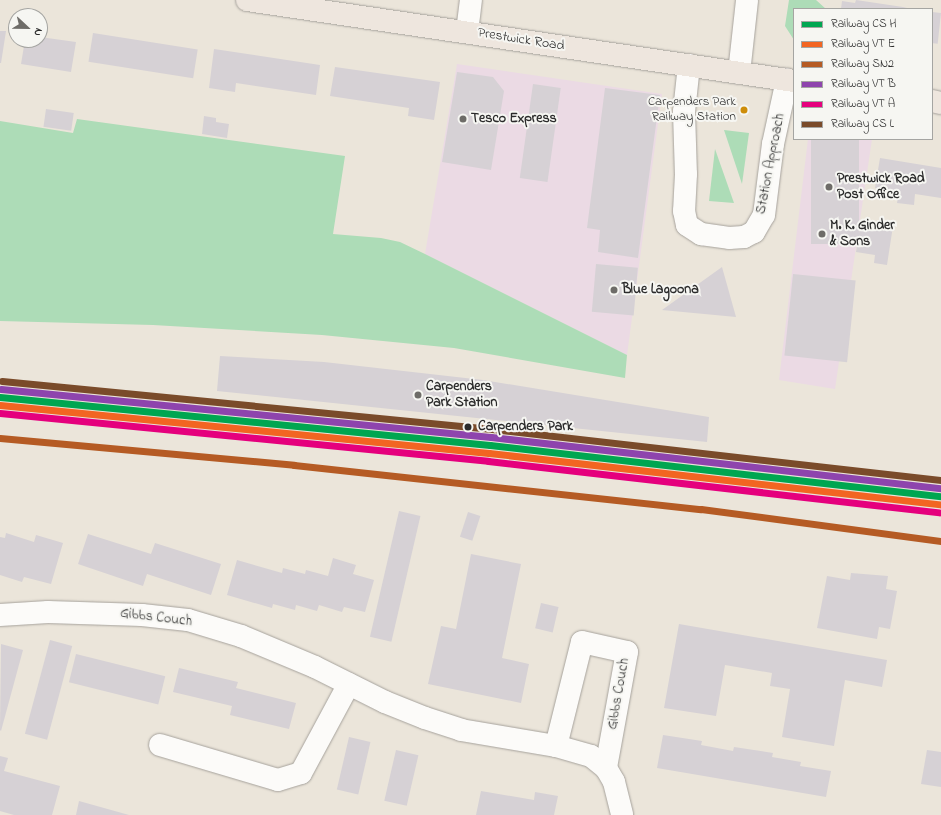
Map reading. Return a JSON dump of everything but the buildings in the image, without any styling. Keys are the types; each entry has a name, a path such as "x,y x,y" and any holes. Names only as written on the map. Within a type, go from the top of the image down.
{"main road":[{"name":"Prestwick Road","path":"256,1 791,80"}],"street":[{"path":"467,32 471,0"},
{"path":"739,73 747,0"},
{"name":"Station Approach","path":"689,65 684,112 685,218 687,225 701,234 729,238 744,237 754,232 764,215 773,144 791,80"},
{"name":"Gibbs Couch","path":"0,615 98,612 188,620 241,636 349,684 395,707 461,730 556,746 591,756 606,768 614,782 622,815"},
{"name":"Gibbs Couch","path":"556,746 582,642 627,652 606,768"},
{"path":"160,745 278,780 301,773 349,684"}],"shaded area":[{"path":"457,64 662,94 627,355 425,254"},
{"path":"808,140 872,140 835,389 779,380"}],"green space":[{"path":"789,0 816,0 825,8 793,8 793,38 785,26"},
{"path":"77,119 345,156 333,234 381,238 400,242 425,254 627,355 625,378 454,348 322,335 153,325 0,321 0,121 73,133"},
{"path":"724,130 749,133 742,184"},
{"path":"715,149 734,203 709,201"}],"transit line":[{"path":"2,381 492,429 941,480"},
{"path":"1,389 491,437 941,488"},
{"path":"0,397 490,445 941,496"},
{"path":"0,405 489,453 940,504"},
{"path":"0,413 488,461 939,512"}],"rail line":[{"name":"SN2","path":"0,438 294,465 701,509 941,541"}],"place":[{"name":"Carpenders Park Railway Station","path":"744,110"},
{"name":"Tesco Express","path":"463,119"},
{"name":"Prestwick Road Post Office","path":"829,187"},
{"name":"M. K. Ginder & Sons","path":"822,234"},
{"name":"Blue Lagoona","path":"614,290"},
{"name":"Carpenders Park Station","path":"418,395"},
{"name":"Carpenders Park","path":"468,427"}]}
